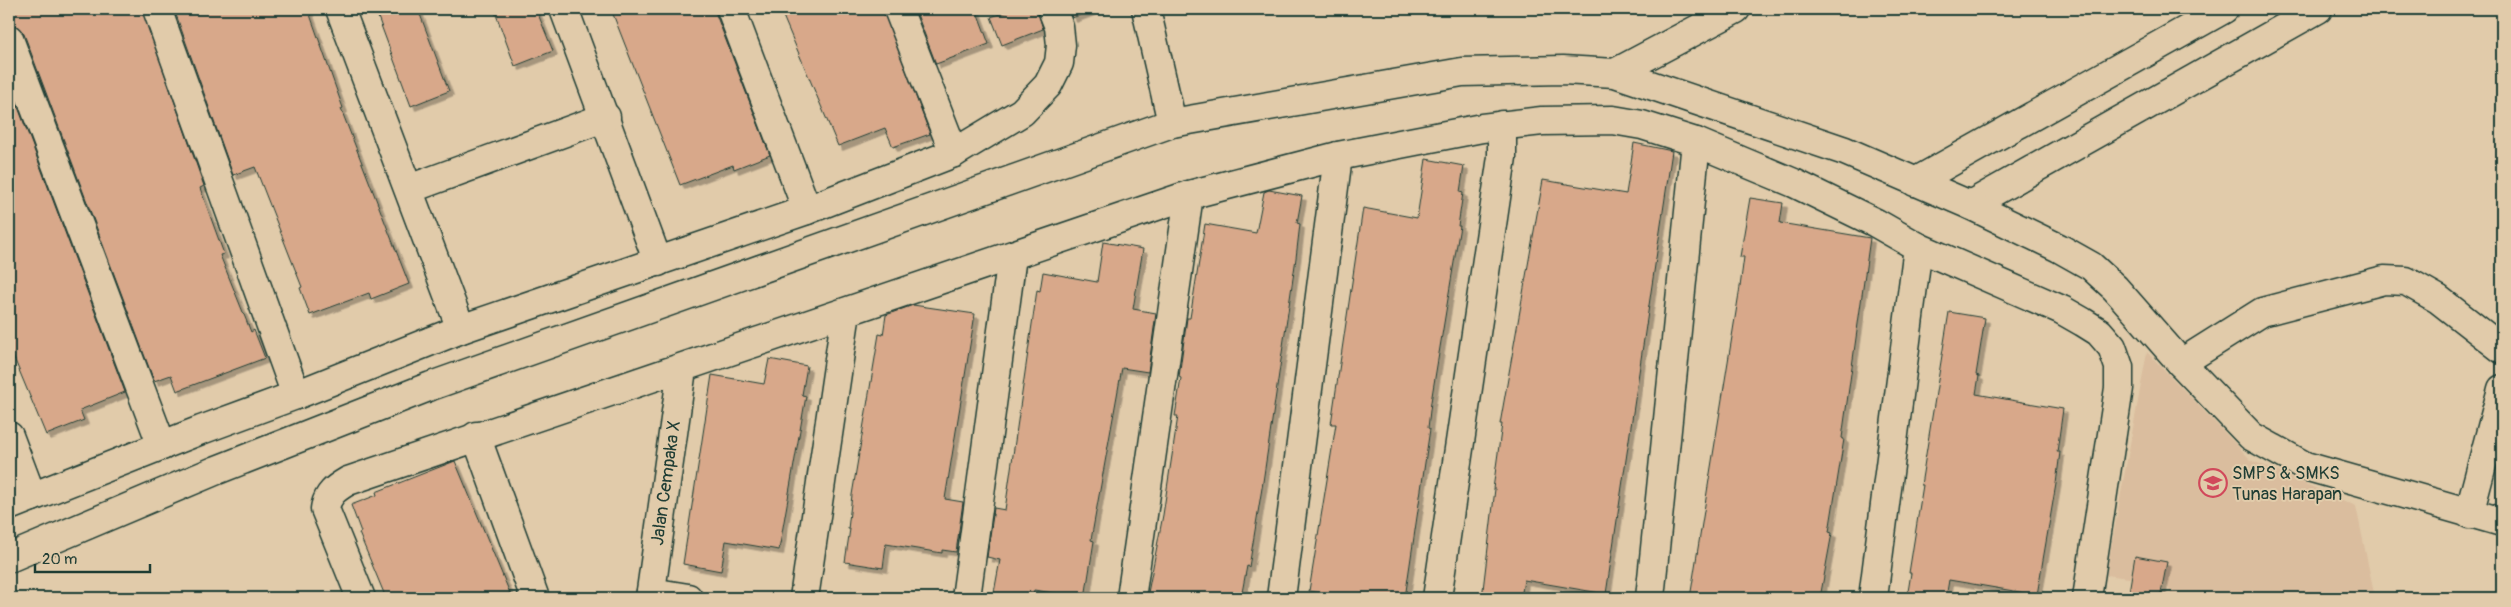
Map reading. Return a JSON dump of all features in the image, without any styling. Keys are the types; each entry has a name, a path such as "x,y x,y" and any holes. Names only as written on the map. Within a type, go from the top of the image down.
{"street":[{"path":"157,9 296,395"},
{"path":"340,9 461,329"},
{"path":"564,9 606,117 658,262"},
{"path":"731,9 807,210"},
{"path":"898,9 954,153"},
{"path":"9,436 20,502 461,329 807,210 954,153 1022,112 1048,85 1059,63 1060,45 1059,27 1052,9"},
{"path":"1146,9 1172,123"},
{"path":"1615,73 1736,9"},
{"path":"1915,182 2224,9"},
{"path":"1970,205 2318,9"},
{"path":"9,39 162,446"},
{"path":"9,558 217,470 431,386 1172,123 1462,72 1563,70 1615,73 1845,151 1970,205 2059,248 2091,266 2115,288 2180,363 2251,436 2305,466 2502,522"},
{"path":"409,189 606,117"},
{"path":"361,598 325,510 326,503 332,492 348,481 1190,195 1338,156 1502,125 1542,121 1613,120 1642,125 1696,142 1810,190 1876,223 1918,247 2062,310 2099,332 2112,347 2119,367 2119,388 2087,598"},
{"path":"1437,598 1502,157 1502,125"},
{"path":"1650,598 1696,142"},
{"path":"1281,598 1338,156"},
{"path":"1131,598 1190,195"},
{"path":"1873,598 1918,247"},
{"path":"966,598 1012,256"},
{"path":"2180,363 2262,312 2384,280 2406,281 2438,299 2502,349"},
{"path":"578,290 592,329"},
{"path":"536,303 551,344"},
{"path":"804,598 846,312"},
{"name":"Jalan Cempaka X","path":"650,595 682,369"},
{"path":"2469,514 2502,389"},
{"path":"476,436 535,598"},
{"path":"650,595 688,598"}],"shaded area":[{"name":"SMPS & SMKS Tunas Harapan","path":"2147,352 2251,460 2356,506 2375,598 2173,598 2166,583 2106,575"}],"building":[{"path":"9,9 142,9 204,186 200,188 224,254 220,255 251,332 254,330 265,358 177,391 171,375 154,381 24,34 18,27 9,24"},
{"path":"174,9 308,9 343,108 341,109 409,284 371,299 369,293 310,315 300,288 302,287 255,167 233,175"},
{"path":"375,9 418,9 449,91 411,106"},
{"path":"494,9 536,9 553,51 515,66"},
{"path":"611,9 714,9 770,155 734,169 733,165 680,185"},
{"path":"780,9 883,9 930,134 893,147 885,128 838,146"},
{"path":"915,9 976,9 989,44 936,64"},
{"path":"1014,9 1037,9 1043,29 1002,45 991,17"},
{"path":"1069,9 1089,9 1090,11 1072,18"},
{"path":"9,83 125,392 80,410 84,420 46,435 9,346"},
{"path":"1634,143 1672,151 1606,594 1524,580 1521,598 1482,598 1495,489 1493,489 1502,424 1500,424 1543,180 1626,194"},
{"path":"1426,159 1464,166 1460,192 1463,193 1458,226 1460,226 1431,402 1428,428 1430,429 1405,598 1353,598 1309,591 1336,424 1331,424 1363,208 1417,218"},
{"path":"1269,190 1302,196 1297,223 1300,224 1296,258 1263,482 1249,567 1247,566 1241,598 1216,598 1188,594 1187,598 1147,598 1163,515 1178,416 1175,416 1187,318 1190,318 1205,224 1256,233 1264,192"},
{"path":"1750,198 1783,203 1780,223 1870,238 1842,438 1844,439 1829,532 1832,533 1820,598 1690,598 1740,287 1744,257 1740,257"},
{"path":"1103,242 1143,249 1133,309 1156,313 1148,372 1122,368 1091,540 1094,541 1085,598 1034,590 1032,598 993,598 1000,560 987,557 994,508 1005,510 1037,290 1040,291 1043,272 1097,282"},
{"path":"913,305 975,314 945,499 963,502 956,552 942,550 942,553 886,544 883,568 845,562 850,529 848,529 852,495 879,334 883,335 886,315"},
{"path":"1949,312 1985,318 1976,375 1979,376 1976,394 2063,409 2057,452 2060,452 2056,484 2037,595 1949,580 1946,598 1907,598 1911,573 1909,573 1923,485 1921,485"},
{"path":"769,359 807,366 802,395 806,396 779,550 726,541 721,571 683,564 712,375 764,384"},
{"path":"455,461 512,598 386,598 359,533 361,532 351,505 377,495 376,492"},
{"path":"2135,556 2167,562 2160,598 2128,598"}],"place":[{"name":"SMPS & SMKS Tunas Harapan","path":"2213,483"}]}
